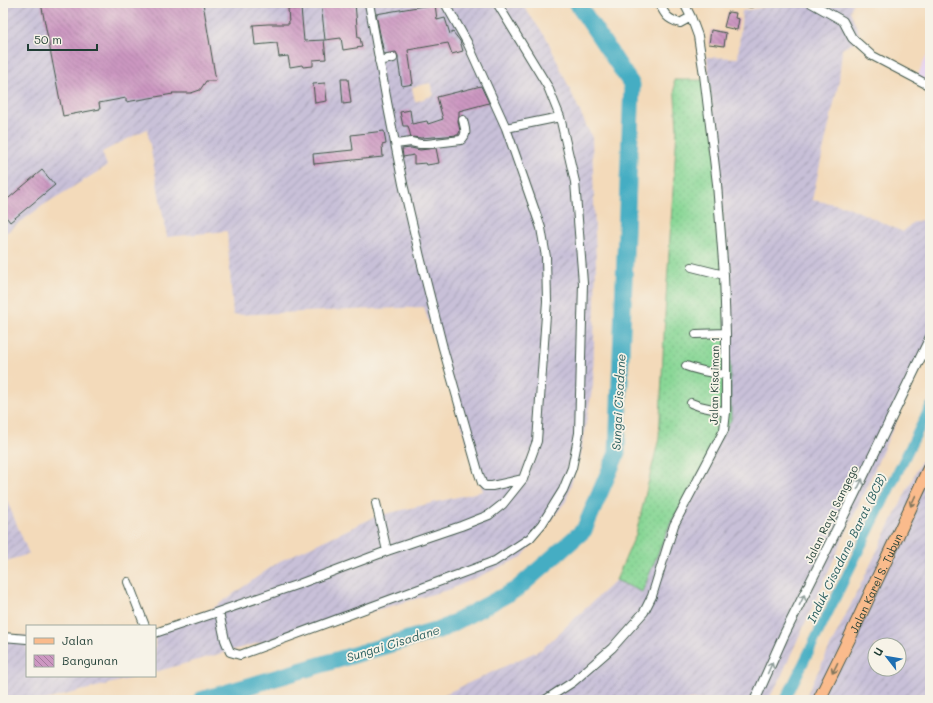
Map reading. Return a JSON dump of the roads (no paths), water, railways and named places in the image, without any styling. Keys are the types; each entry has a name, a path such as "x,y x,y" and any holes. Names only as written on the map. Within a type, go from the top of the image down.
{"main road":[{"name":"Jalan Karel S. Tubun","path":"819,700 930,466"}],"street":[{"path":"369,3 386,102 420,257 441,340 478,471 485,486 492,486 523,479"},
{"path":"156,633 299,584 489,515 503,504 523,479 537,441 547,301 546,256 541,228 506,128 467,42 445,3"},
{"path":"219,612 225,640 230,652 240,655 495,561 530,538 542,524 563,490 572,468 578,433 583,283 575,182 560,118 548,87 496,3"},
{"path":"659,3 666,16 672,21 680,24 691,17"},
{"name":"Jalan Kisaiman 1","path":"545,700 573,682 612,648 644,612 652,596 674,525 724,430 726,412 726,333 724,275 717,184 698,36 684,3"},
{"path":"811,3 843,21 852,38 871,55 930,86"},
{"path":"379,61 393,58"},
{"path":"506,128 560,118"},
{"path":"396,144 411,142 427,144 461,140 465,137 466,132 463,120"},
{"path":"692,266 724,275"},
{"path":"696,334 726,333"},
{"name":"Jalan Raya Sangego","path":"755,700 784,635 930,338"},
{"path":"686,366 706,372 726,375"},
{"path":"691,403 726,412"},
{"path":"376,504 387,551"},
{"path":"128,582 146,625"},
{"path":"3,637 26,639"}],"waterway":[{"name":"Sungai Cisadane","path":"201,700 442,629 517,589 584,530 617,453 632,85 577,3"},
{"name":"Induk Cisadane Barat (BCB)","path":"785,700 930,407"}]}
